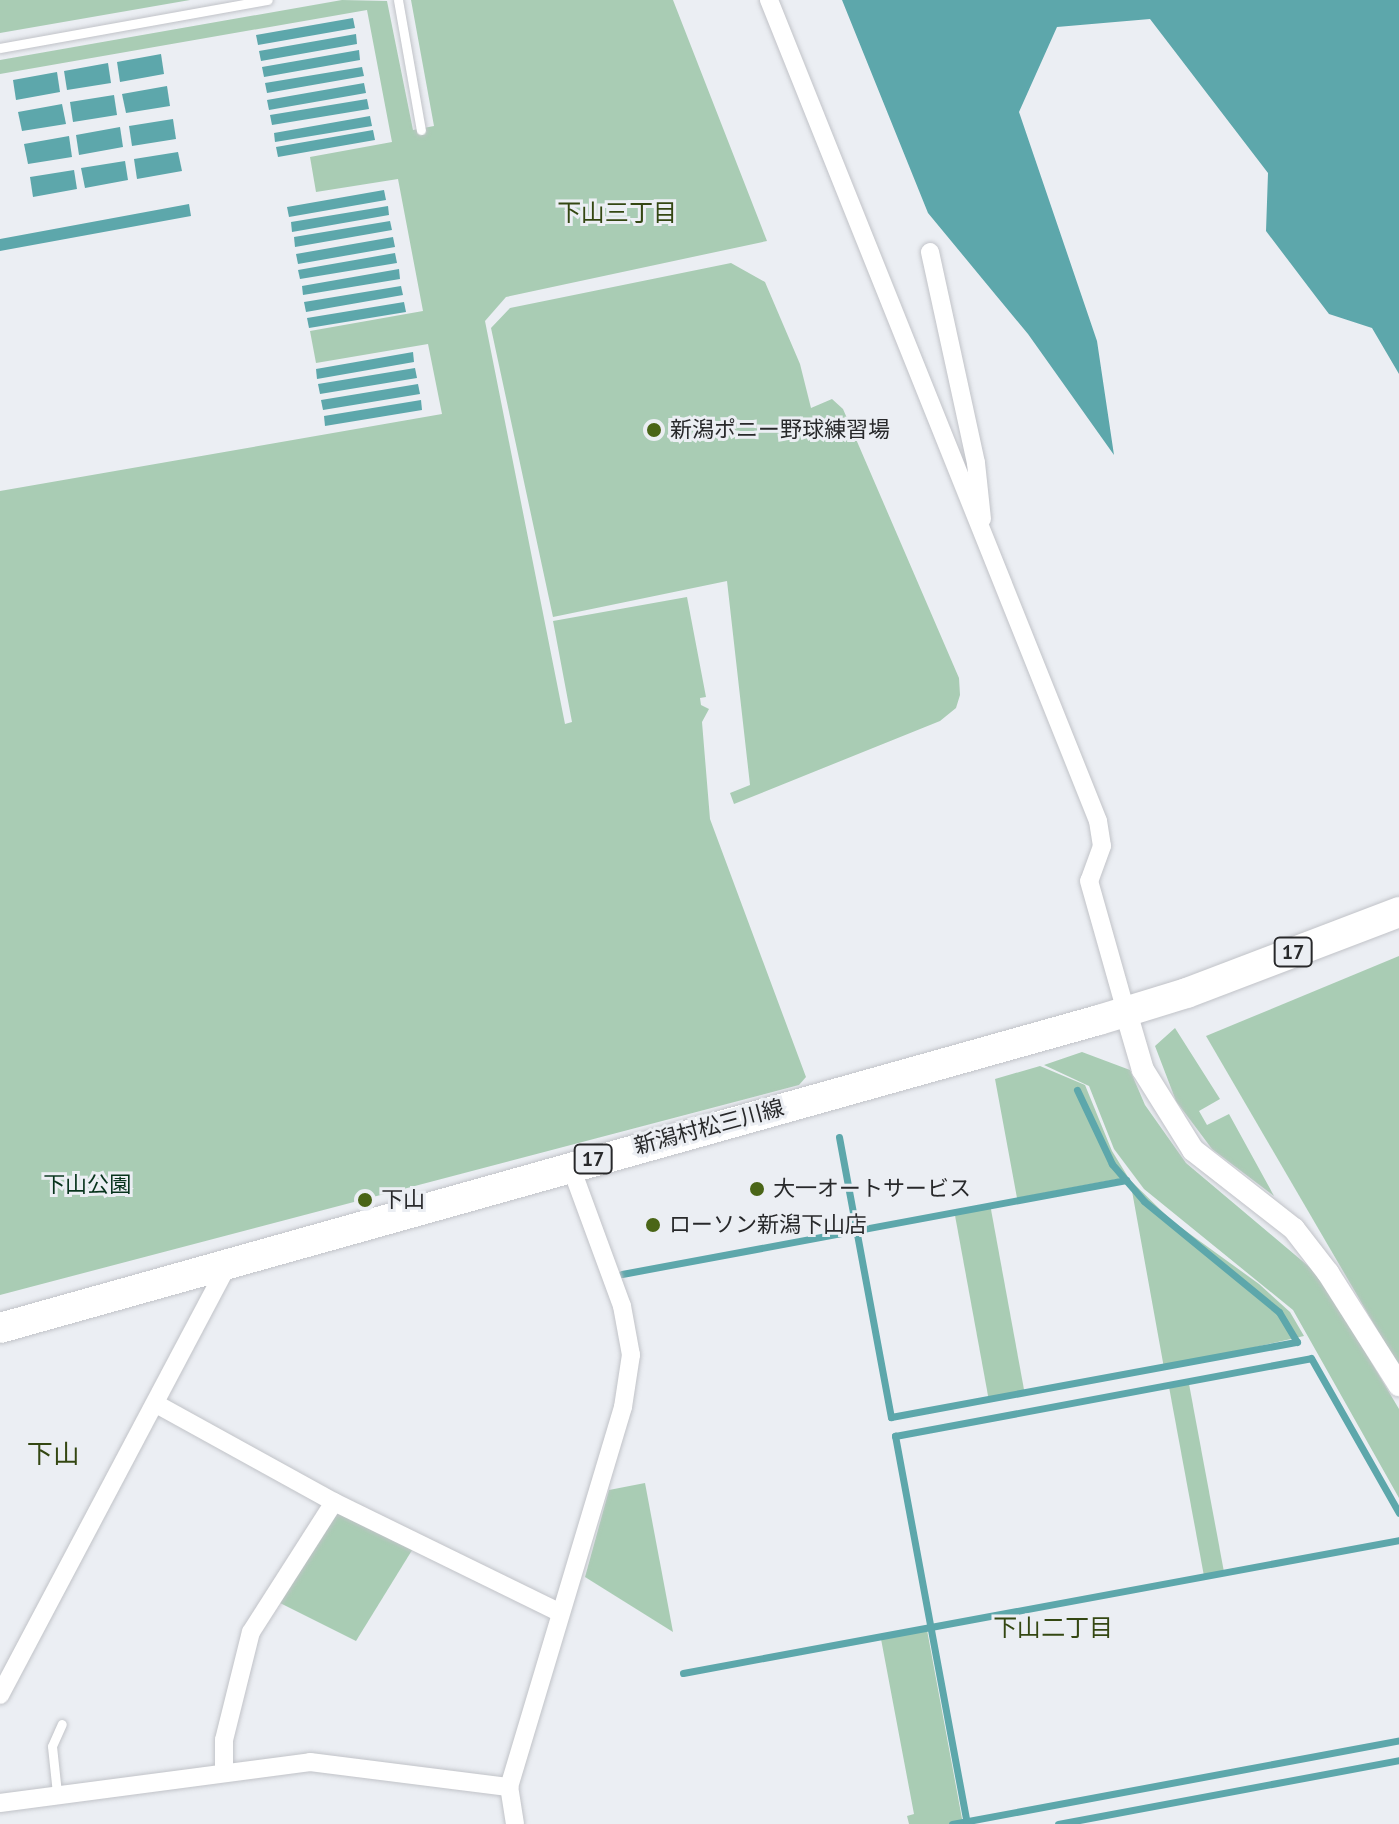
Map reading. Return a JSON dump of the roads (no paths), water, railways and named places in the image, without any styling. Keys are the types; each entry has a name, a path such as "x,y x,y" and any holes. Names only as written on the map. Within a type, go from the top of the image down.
{"main road":[{"name":"新潟村松三川線","path":"0,1328 570,1165 1126,1012 1187,993 1399,912"}],"street":[{"path":"769,0 1098,821 1102,846 1089,881 1143,1070 1193,1150 1294,1229 1328,1273 1399,1385"},
{"path":"930,252 976,463 982,532"},
{"path":"515,1824 509,1787 623,1407 631,1355 622,1306 570,1165"},
{"path":"0,1695 158,1405 229,1263"},
{"path":"158,1405 334,1502 559,1612"},
{"path":"224,1771 224,1740 251,1632 334,1502"},
{"path":"0,1803 57,1793 310,1762 509,1787"}],"lane":[{"path":"0,48 268,0"},
{"path":"398,0 421,130"},
{"path":"57,1793 52,1746 62,1724"}],"water":[{"path":"842,0 1399,0 1399,374 1372,328 1329,314 1266,231 1268,173 1150,19 1057,27 1019,112 1097,341 1114,455 1028,334 928,213"},
{"path":"353,18 355,28 258,45 256,35"},
{"path":"356,34 357,44 261,61 259,51"},
{"path":"359,50 360,60 264,77 262,67"},
{"path":"161,54 164,74 120,82 117,62"},
{"path":"108,63 111,83 67,90 64,71"},
{"path":"362,67 364,76 267,93 265,83"},
{"path":"57,72 60,92 16,100 13,80"},
{"path":"364,83 366,93 269,110 267,100"},
{"path":"167,86 170,106 126,113 122,94"},
{"path":"114,95 117,115 73,122 70,102"},
{"path":"367,99 369,109 272,125 270,115"},
{"path":"62,104 66,124 22,131 18,112"},
{"path":"370,116 372,126 275,142 274,133"},
{"path":"173,119 176,139 132,146 129,126"},
{"path":"120,127 123,147 79,155 76,135"},
{"path":"373,130 375,140 278,157 276,147"},
{"path":"69,136 72,157 28,164 24,144"},
{"path":"178,152 182,171 137,179 134,159"},
{"path":"125,161 128,180 85,188 81,168"},
{"path":"74,170 77,189 33,197 30,177"},
{"path":"384,190 386,200 289,217 287,207"},
{"path":"189,204 191,216 0,251 0,239"},
{"path":"388,206 389,215 292,232 291,222"},
{"path":"390,221 392,230 295,247 294,237"},
{"path":"393,237 395,247 298,264 296,254"},
{"path":"395,253 397,263 300,279 298,270"},
{"path":"399,269 400,279 303,295 302,286"},
{"path":"401,286 403,295 306,312 304,302"},
{"path":"404,302 406,312 309,328 307,318"},
{"path":"413,352 414,362 317,379 316,369"},
{"path":"415,368 417,378 320,394 318,384"},
{"path":"418,384 420,394 323,410 321,400"},
{"path":"421,400 422,410 325,426 324,416"}],"waterway":[{"path":"839,1137 891,1417 1297,1342 1279,1312 1144,1201 1112,1164 1077,1090"},
{"path":"622,1274 1126,1180"},
{"path":"967,1824 895,1436 1311,1358 1399,1513"},
{"path":"683,1673 1399,1540"},
{"path":"952,1824 1399,1740"},
{"path":"1058,1824 1399,1760"}],"place":[{"name":"新潟ポニー野球練習場","path":"654,430"},
{"name":"大一オートサービス","path":"757,1189"},
{"name":"下山","path":"365,1200"},
{"name":"ローソン新潟下山店","path":"653,1225"}],"district":[{"name":"下山三丁目","path":"617,213"},
{"name":"下山","path":"53,1454"},
{"name":"下山二丁目","path":"1053,1628"}],"park label":[{"name":"下山公園","path":"87,1185"}]}
